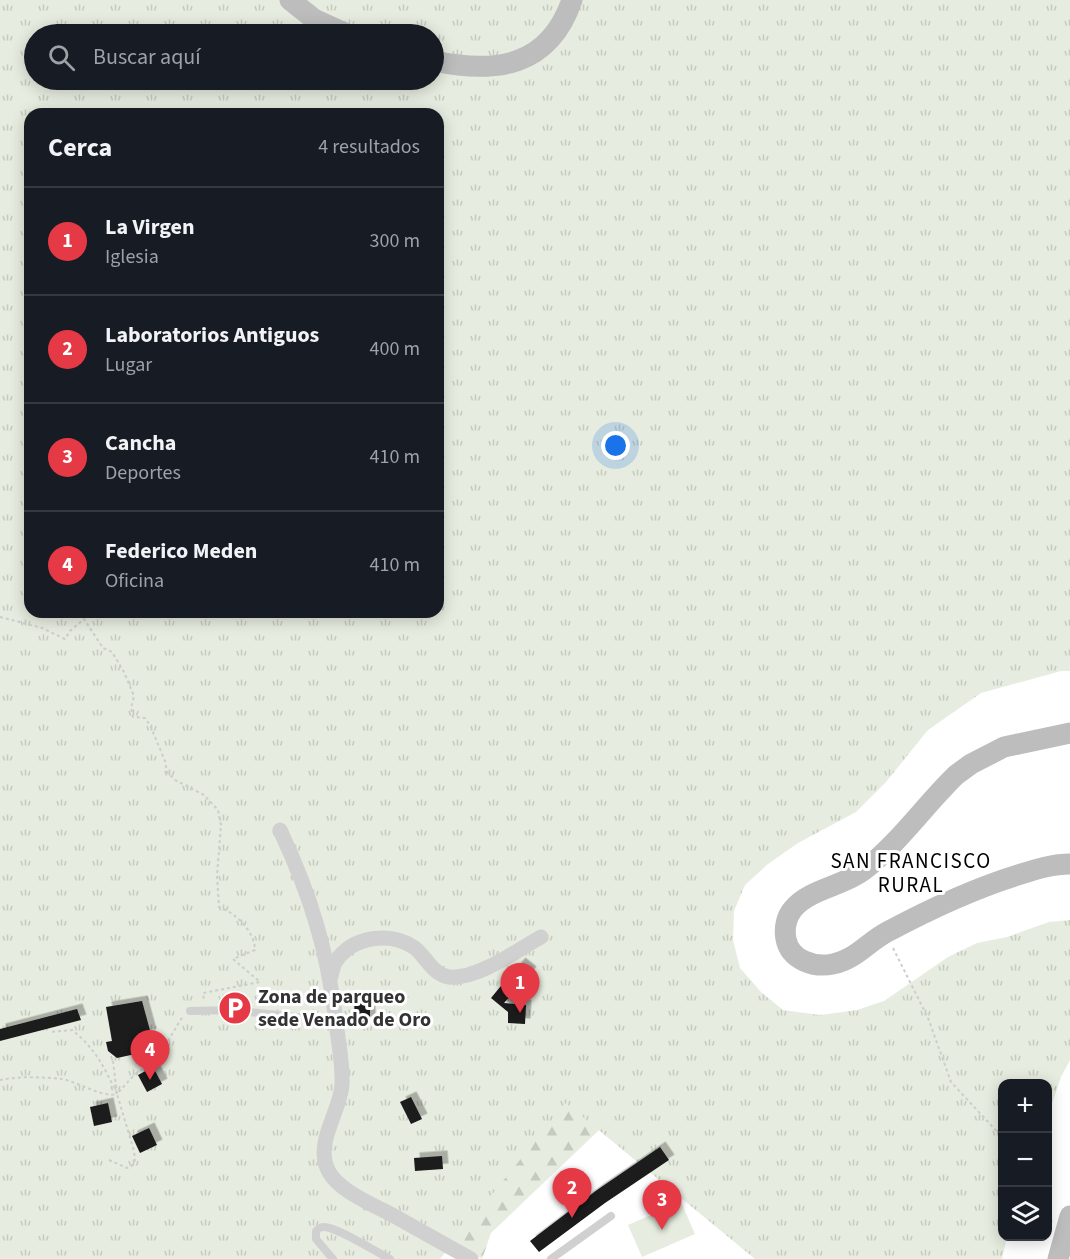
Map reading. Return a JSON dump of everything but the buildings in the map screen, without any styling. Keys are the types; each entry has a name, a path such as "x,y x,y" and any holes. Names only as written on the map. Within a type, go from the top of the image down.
{"main road":[{"path":"290,0 322,24"},
{"path":"444,62 494,66 523,59 548,43 558,31 572,0"},
{"path":"1070,733 1004,747 963,769 941,789 867,868 848,881 798,903 789,915 785,931 786,942 801,960 823,965 835,964 849,958 885,933 983,887 1050,865 1070,864"},
{"path":"1058,1259 1070,1216"}],"street":[{"path":"280,830 313,909 330,979 343,1081 326,1143 325,1154 329,1173 341,1185 366,1201 471,1259"},
{"path":"330,979 336,961 353,945 367,940 382,937 406,943 417,950 433,969 446,977 460,978 474,974 541,936"}],"lane":[{"path":"190,1011 230,1010 336,1021"},
{"path":"551,1259 611,1216"},
{"path":"333,1259 316,1239 316,1231 320,1227 344,1235 390,1259"}],"path":[{"path":"0,617 42,628 65,639 70,631 84,619 103,648 112,652 124,672 134,696 131,708 133,717 145,718 150,725 165,761 167,772 175,780 204,795 218,810 221,825 217,876 219,907 238,919 255,943 255,950 233,959 260,982 202,993 206,1010"},
{"path":"885,933 928,1018 951,1082 998,1133"},
{"path":"0,1080 10,1078 64,1080 103,1093 117,1094 135,1074 157,1059 183,1015 190,1011"},
{"path":"50,1032 72,1030 106,1068 117,1094 135,1160 132,1166 127,1168 109,1160"},
{"path":"113,1061 117,1094"}],"green space":[{"path":"0,0 1070,0 1070,671 1061,671 981,693 928,730 886,782 856,812 798,843 768,864 745,885 734,911 733,940 740,968 761,992 783,1010 820,1015 857,1010 884,1001 948,957 977,943 1007,937 1049,922 1070,920 1070,1060 1052,1103 1052,1079 998,1079 998,1241 1006,1241 1002,1259 755,1259 566,1103 440,1259 0,1259"},
{"path":"525,1088 617,1113 491,1233 482,1259 431,1231"},
{"path":"681,1202 695,1234 642,1257 628,1225"}],"place":[{"name":"Zona de parqueo sede Venado de Oro","path":"235,1008"},
{"name":"La Virgen","path":"520,1013"},
{"name":"Federico Meden","path":"150,1080"},
{"name":"Laboratorios Antiguos","path":"572,1218"},
{"name":"Cancha","path":"662,1230"}],"district":[{"name":"SAN FRANCISCO RURAL","path":"911,873"}]}
